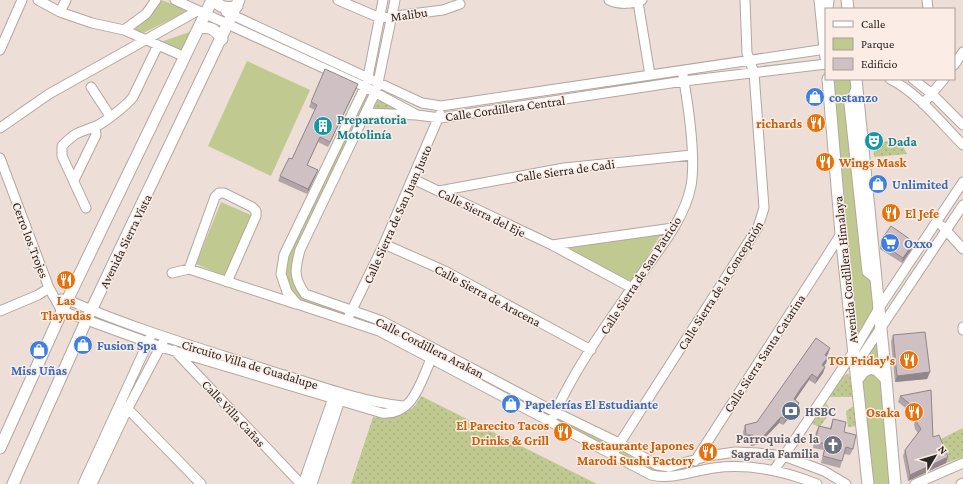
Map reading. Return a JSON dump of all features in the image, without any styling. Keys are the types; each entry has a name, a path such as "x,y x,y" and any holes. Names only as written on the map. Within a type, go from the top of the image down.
{"main road":[{"path":"820,0 824,16 825,34"},
{"path":"208,6 219,6 234,12"},
{"name":"Avenida Sierra Vista","path":"0,448 62,311 199,28 208,6"},
{"name":"Avenida Sierra Vista","path":"13,484 91,310 234,12"},
{"path":"199,28 210,28 215,30 222,38"},
{"name":"Avenida Cordillera Himalaya","path":"828,80 841,234 868,484"},
{"path":"857,83 882,328 895,484"},
{"path":"857,380 863,372 870,368 877,370 886,379"}],"street":[{"path":"0,50 22,0"},
{"path":"38,0 60,12 92,23 124,30 185,57"},
{"path":"60,12 66,0"},
{"path":"124,30 146,14 156,0"},
{"name":"Calle Cordillera Central","path":"176,0 234,12 422,103 441,106 750,60 825,52"},
{"path":"338,0 380,18"},
{"path":"383,0 365,87 284,255 281,274 287,292 297,304 305,294 298,284 295,273 300,250 375,93 395,0"},
{"path":"610,0 614,3 640,1 650,75"},
{"name":"Calle Sierra de la Concepción","path":"612,455 758,227 762,217 764,208 754,73 747,53 745,0"},
{"name":"Malibu","path":"380,18 392,18 443,10 460,4"},
{"path":"0,128 49,94 208,6"},
{"name":"Calle Cordillera Central","path":"234,12 375,93 417,115 440,118 684,81 825,64"},
{"path":"86,208 62,156 62,146 76,132 95,127 127,104 133,97 158,45"},
{"path":"955,64 963,52"},
{"name":"Calle Sierra de San Patricio","path":"550,422 591,350 673,228 685,204 691,186 692,155 683,70"},
{"path":"892,80 898,83 923,104 963,145"},
{"path":"916,80 936,87 963,125"},
{"path":"612,81 613,92"},
{"path":"91,87 110,116"},
{"path":"923,104 936,87"},
{"name":"Calle Sierra de San Juan Justo","path":"347,321 384,244 440,118 441,106"},
{"path":"366,113 417,115"},
{"path":"74,180 96,135 95,127"},
{"name":"Calle Sierra de Cadi","path":"439,191 564,168 692,155"},
{"name":"Cerro los Trojes","path":"0,158 49,288 62,311"},
{"name":"Calle Sierra del Eje","path":"413,179 552,245 632,288"},
{"path":"774,470 854,351 879,308 963,182"},
{"path":"172,273 189,269 215,197 219,193 224,193 252,207 256,211 256,216 227,282"},
{"path":"856,365 963,205"},
{"path":"937,221 963,249"},
{"path":"552,245 673,228"},
{"name":"Calle Sierra Santa Catarina","path":"689,474 695,460 841,234"},
{"name":"Calle Sierra de Aracena","path":"384,244 445,271 591,350"},
{"name":"Calle Cordillera Arakan","path":"189,269 379,331 431,357 661,481 715,468 753,467 790,474 817,484"},
{"path":"0,311 49,288"},
{"name":"Calle Cordillera Arakan","path":"305,294 382,321 436,348 555,412 619,443 657,465 669,467"},
{"path":"55,298 68,300"},
{"name":"Circuito Villa de Guadalupe","path":"68,300 164,337 175,345 338,395 382,413 392,412 405,406 413,398 431,357"},
{"name":"Circuito Villa de Guadalupe","path":"62,311 86,321 162,347 175,345"},
{"name":"Circuito Villa de Guadalupe","path":"92,477 121,401 152,333"},
{"name":"Circuito Villa de Guadalupe","path":"83,484 92,477 162,347 164,337"},
{"name":"Calle Villa Cañas","path":"175,345 302,484"},
{"path":"431,357 436,348"},
{"path":"312,484 338,395"},
{"name":"Circuito Villa de Guadalupe","path":"302,484 338,395"},
{"path":"121,401 127,410 201,484"},
{"path":"661,481 669,467 708,456 735,452 784,456 824,471 846,484"},
{"path":"915,484 963,463"},
{"path":"92,477 103,484"}],"green space":[{"path":"161,0 187,9 182,14 139,35 132,28 153,13"},
{"path":"192,31 181,52 161,42"},
{"path":"247,61 310,90 271,176 208,146"},
{"path":"833,80 850,80 891,484 872,484"},
{"path":"366,91 372,94 299,247 298,287 385,323 659,468 656,474 431,356 297,303 282,273 284,254"},
{"path":"375,93 417,115 366,113"},
{"path":"900,140 907,154 874,157 873,143"},
{"path":"221,202 251,215 225,276 196,264"},
{"path":"661,234 632,282 568,248"},
{"path":"849,374 854,397 829,397 842,377"},
{"path":"421,396 597,484 351,484 373,417 394,416 407,412 417,403"},
{"path":"826,403 831,411 820,427 812,424"},
{"path":"855,405 857,426 848,427 846,411"},
{"path":"963,428 963,457 946,463 937,441"}],"building":[{"name":"Preparatoria Motolinía","path":"325,69 358,84 330,142 320,137 307,165 318,170 308,189 280,176 289,158 292,159 317,105 311,102"},
{"path":"891,226 914,242 903,258 882,244 881,240"},
{"name":"TGI Friday's","path":"925,332 930,372 897,376 893,335"},
{"path":"816,338 830,348 825,355 828,357 822,365 825,367 817,378 812,374 801,388 794,399 799,403 792,413 791,412 786,419 781,417 762,438 753,440 753,435 746,435 745,425 757,422"},
{"path":"931,390 933,437 939,435 948,457 910,475 905,450 921,429 916,419 920,412 900,396"},
{"name":"Parroquia de la Sagrada Familia","path":"833,419 846,422 844,432 856,435 853,449 846,447 842,461 823,456 826,444 815,441 819,426 831,429"}],"place":[{"name":"costanzo","path":"815,97"},
{"name":"richards","path":"816,123"},
{"name":"Preparatoria Motolinía","path":"323,126"},
{"name":"Dada","path":"874,141"},
{"name":"Wings Mask","path":"825,162"},
{"name":"Unlimited","path":"878,184"},
{"name":"El Jefe","path":"891,213"},
{"name":"Oxxo","path":"890,243"},
{"name":"Las Tlayudas","path":"66,280"},
{"name":"Fusion Spa","path":"83,345"},
{"name":"Miss Uñas","path":"39,350"},
{"name":"TGI Friday's","path":"909,360"},
{"name":"Papelerías El Estudiante","path":"511,404"},
{"name":"HSBC","path":"791,411"},
{"name":"Osaka","path":"914,412"},
{"name":"El Parecito Tacos Drinks & Grill","path":"563,432"},
{"name":"Parroquia de la Sagrada Familia","path":"833,445"},
{"name":"Restaurante Japones Marodi Sushi Factory","path":"708,452"}]}
